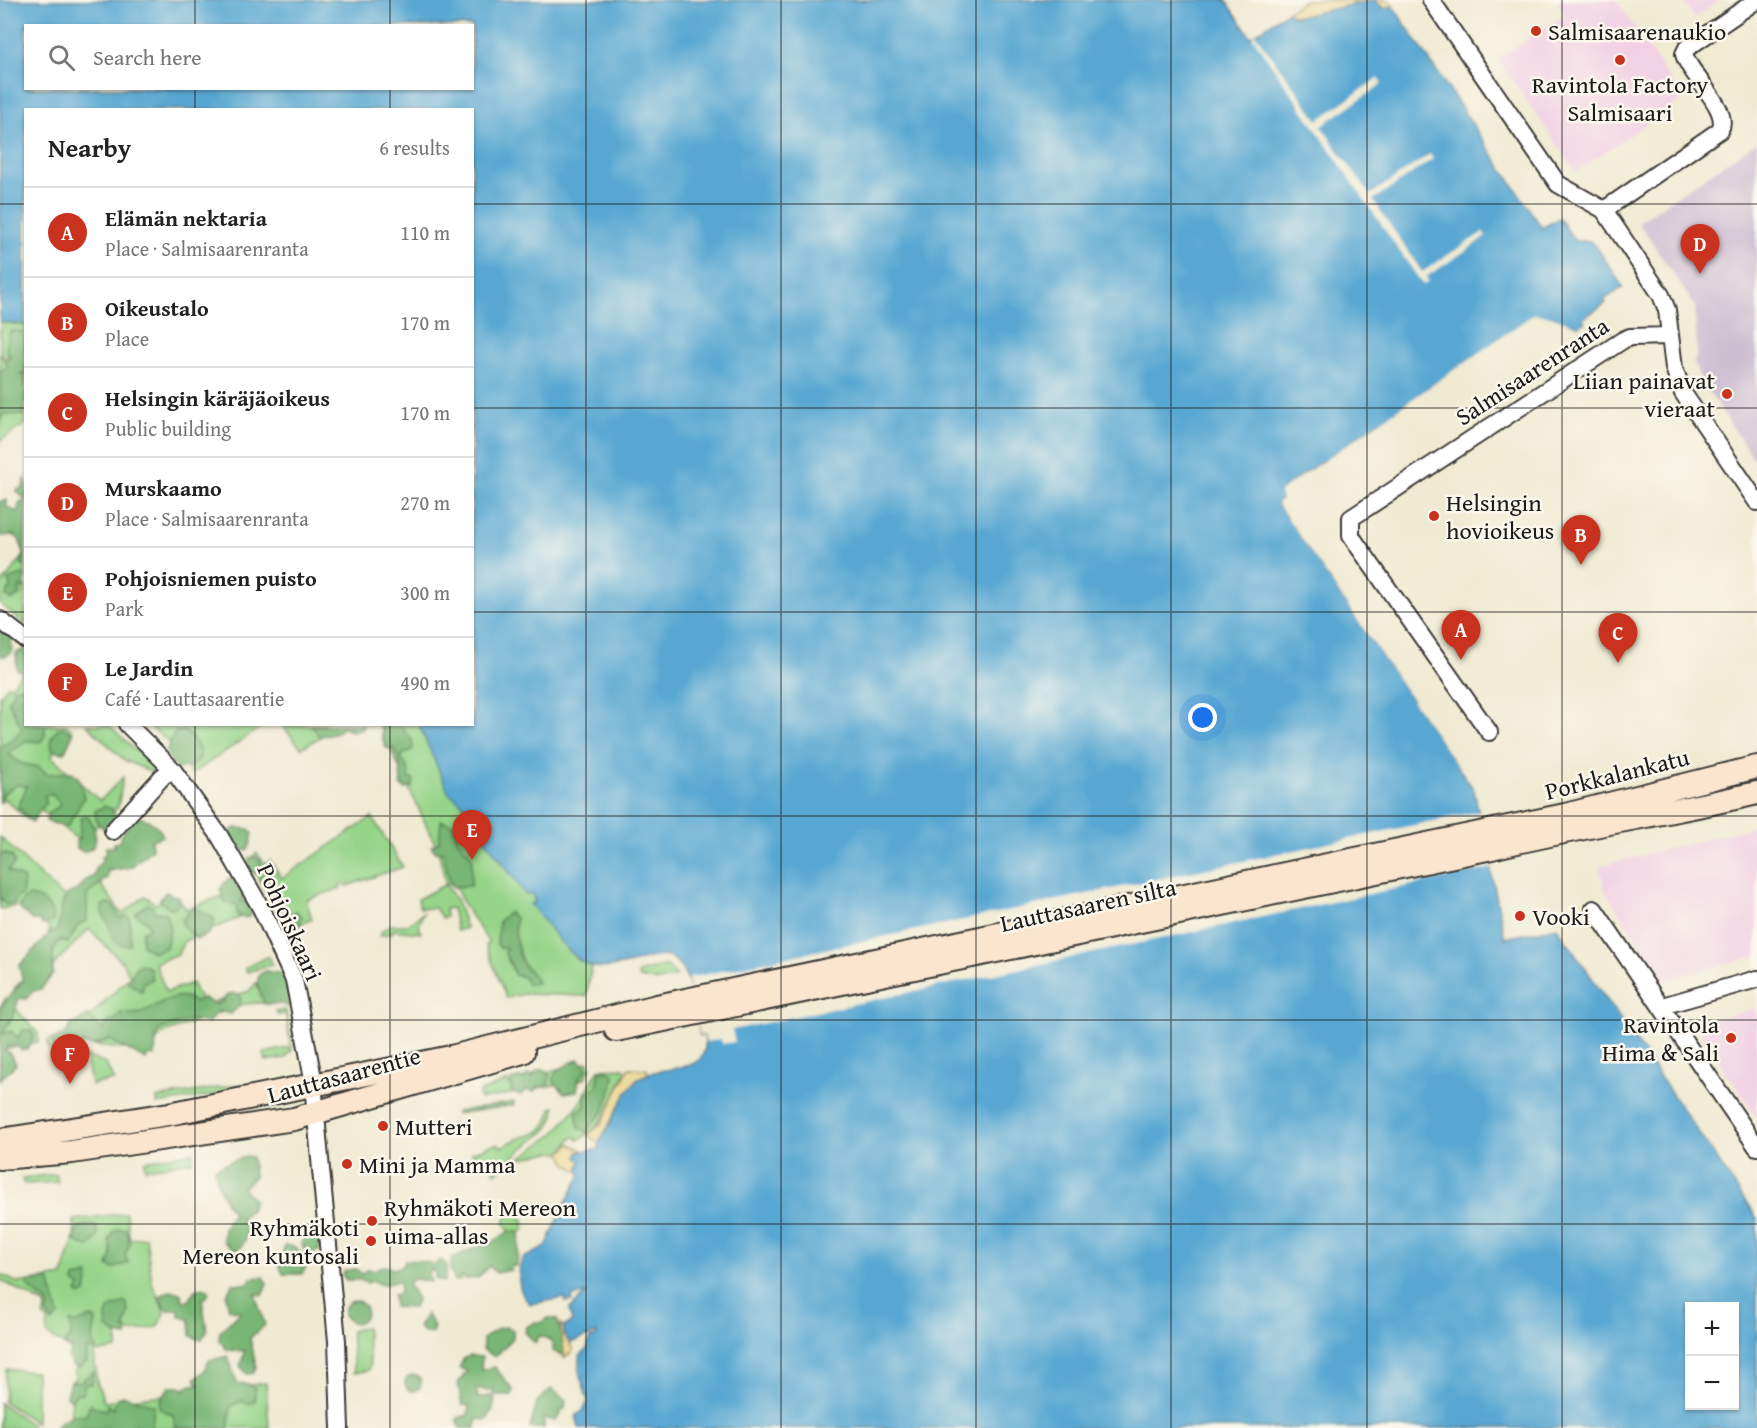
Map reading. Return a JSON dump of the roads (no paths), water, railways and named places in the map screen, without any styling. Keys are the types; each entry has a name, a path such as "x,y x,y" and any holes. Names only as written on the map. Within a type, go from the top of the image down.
{"main road":[{"name":"Porkkalankatu","path":"1490,839 1565,815 1757,767"},
{"name":"Porkkalankatu","path":"1490,839 1618,823 1757,794"},
{"name":"Lauttasaaren silta","path":"694,1006 1490,839"},
{"name":"Lauttasaarentie","path":"0,1140 169,1114 450,1057 554,1029 694,1006"},
{"name":"Lauttasaarentie","path":"0,1158 54,1155 242,1128 315,1112 449,1076 550,1044 694,1006"}],"street":[{"path":"1431,0 1558,184 1568,192 1604,210 1661,295 1667,310 1674,368 1683,393 1757,502"},
{"path":"1604,210 1720,130 1723,125 1721,112 1684,54 1687,48 1757,0"},
{"name":"Salmisaarenranta","path":"1489,732 1351,536 1351,518 1623,340 1630,337 1670,336"},
{"path":"0,620 24,638"},
{"name":"Pohjoiskaari","path":"130,726 173,770 235,860 290,970 309,1050 313,1084 337,1341 340,1428"},
{"path":"113,831 163,776 173,770"},
{"path":"1594,909 1757,1147"},
{"path":"1662,1006 1757,979"}],"water":[{"path":"0,0 1226,0 1251,37 1287,12 1293,16 1301,16 1374,0 1384,8 1393,6 1542,228 1559,218 1575,241 1590,241 1596,246 1623,287 1604,300 1606,303 1583,318 1585,323 1578,326 1551,316 1534,315 1283,489 1282,499 1277,503 1474,790 1505,938 1557,927 1757,1218 1757,1428 632,1428 628,1426 625,1428 579,1428 576,1415 583,1411 588,1401 579,1372 579,1357 587,1349 590,1338 597,1336 597,1333 570,1343 564,1336 564,1327 572,1322 569,1310 586,1293 572,1297 572,1301 565,1302 564,1298 531,1304 523,1295 519,1284 522,1259 546,1247 564,1205 581,1175 578,1171 581,1161 577,1158 578,1152 600,1149 598,1143 623,1098 641,1077 650,1073 684,1067 701,1058 705,1049 704,1035 700,1036 691,992 683,969 669,957 659,956 605,968 583,962 566,948 530,904 535,903 533,894 526,895 464,811 464,805 449,793 419,726 474,726 474,108 24,108 24,325 0,322"}],"place":[{"name":"Salmisaarenaukio","path":"1536,31"},
{"name":"Ravintola Factory Salmisaari","path":"1620,60"},
{"name":"Murskaamo","path":"1700,274"},
{"name":"Liian painavat vieraat","path":"1727,394"},
{"name":"Helsingin hovioikeus","path":"1434,516"},
{"name":"Oikeustalo","path":"1581,565"},
{"name":"Elämän nektaria","path":"1461,660"},
{"name":"Helsingin käräjäoikeus","path":"1618,663"},
{"name":"Pohjoisniemen puisto","path":"472,860"},
{"name":"Vooki","path":"1520,916"},
{"name":"Ravintola Hima & Sali","path":"1731,1038"},
{"name":"Le Jardin","path":"70,1084"},
{"name":"Mutteri","path":"383,1126"},
{"name":"Mini ja Mamma","path":"347,1164"},
{"name":"Ryhmäkoti Mereon uima-allas","path":"372,1221"},
{"name":"Ryhmäkoti Mereon kuntosali","path":"371,1241"}]}
